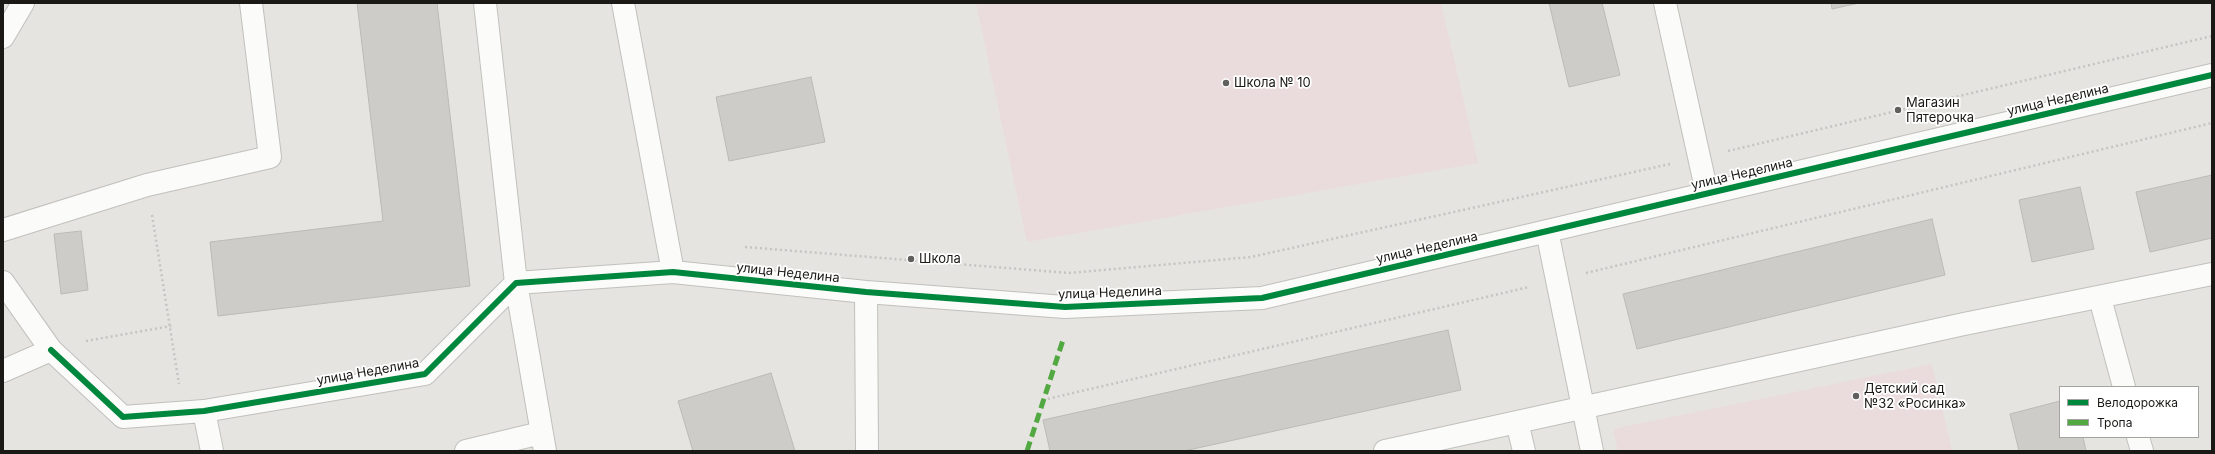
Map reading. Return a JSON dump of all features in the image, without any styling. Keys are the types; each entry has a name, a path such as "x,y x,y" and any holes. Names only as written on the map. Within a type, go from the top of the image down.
{"street":[{"path":"3,37 23,3"},
{"path":"3,230 146,185 270,157 251,3"},
{"path":"466,451 542,442 516,283 485,3"},
{"path":"623,3 673,272"},
{"path":"1665,3 1707,193"},
{"name":"улица Неделина","path":"3,282 52,350 123,417 194,412 425,374 516,283 673,272 866,292 1065,307 1262,298 2212,75"},
{"path":"1547,231 1592,451"},
{"path":"1386,451 1964,324 2100,298 2212,274"},
{"path":"866,292 867,451"},
{"path":"2100,298 2124,386"},
{"path":"3,371 52,350"},
{"path":"194,412 212,451"},
{"path":"1517,422 1524,451"},
{"path":"2138,438 2142,451"}],"path":[{"path":"738,247 1069,273 1251,257 1700,157 2212,36"},
{"path":"1042,400 1557,280 2212,123"},
{"path":"146,185 170,326 194,412"},
{"path":"52,350 108,336 170,326"}],"shaded area":[{"name":"Школа № 10","path":"976,3 1441,3 1478,163 1027,242"},
{"name":"Детский сад №32 «Росинка»","path":"1932,364 1952,451 1618,451 1613,429"}],"building":[{"path":"357,3 437,3 470,286 218,316 210,242 383,221"},
{"path":"1549,3 1602,3 1620,75 1569,87"},
{"path":"1831,3 1859,3 1832,9"},
{"path":"811,77 825,142 729,161 716,97"},
{"path":"2212,175 2212,238 2150,252 2136,192"},
{"path":"2080,187 2094,249 2032,262 2019,200"},
{"path":"1932,219 1945,275 1637,349 1623,294"},
{"path":"81,231 88,290 61,294 54,234"},
{"path":"1448,330 1461,390 1184,451 1050,451 1043,420"},
{"path":"771,373 795,451 693,451 678,401"},
{"path":"2059,401 2059,438 2083,438 2086,451 2019,451 2010,414"}],"marked path":[{"path":"1027,451 1063,340"}],"cycle path":[{"path":"51,350 123,417 204,411 425,374 516,283 673,272 866,292 1065,307 1262,298 2212,75"}],"place":[{"name":"Школа № 10","path":"1226,83"},
{"name":"Магазин Пятерочка","path":"1898,110"},
{"name":"Школа","path":"911,259"},
{"name":"Детский сад №32 «Росинка»","path":"1856,396"}]}
